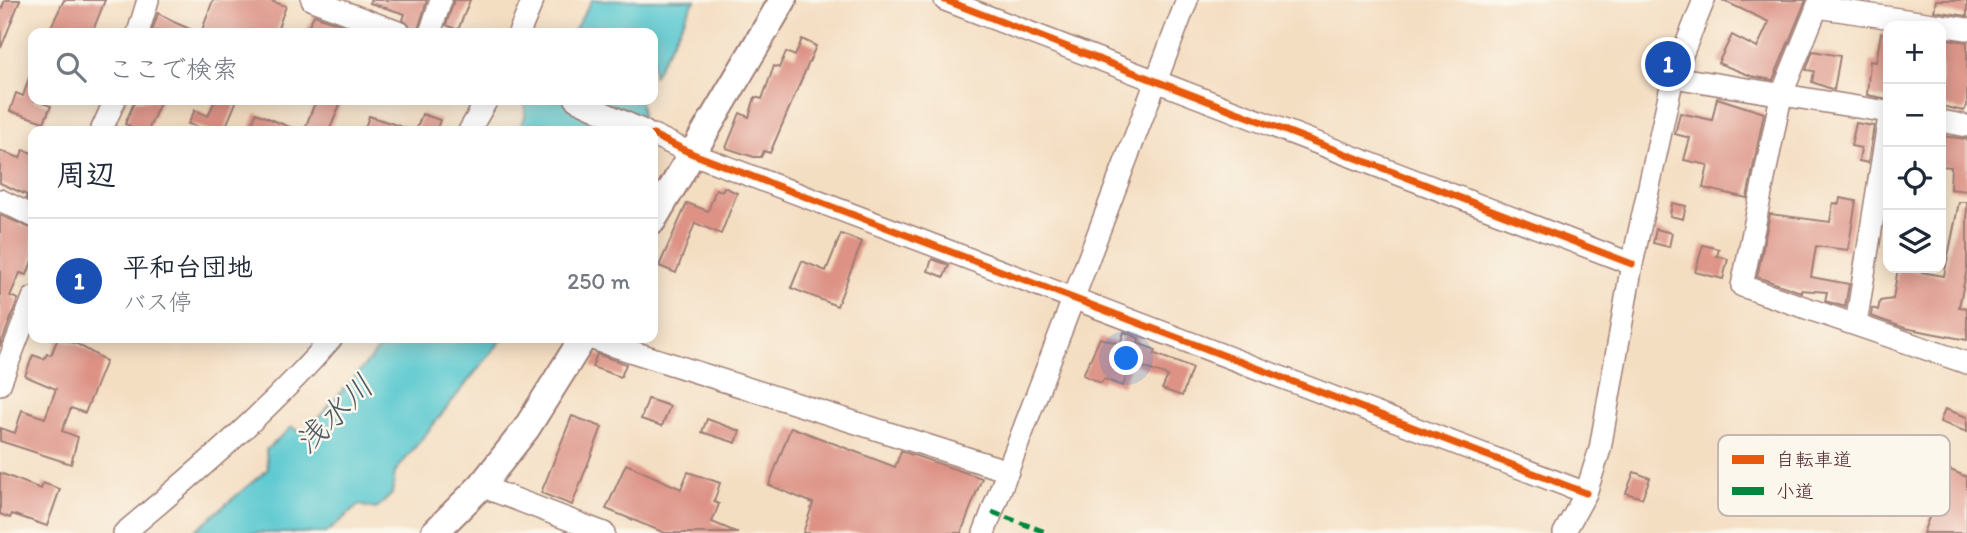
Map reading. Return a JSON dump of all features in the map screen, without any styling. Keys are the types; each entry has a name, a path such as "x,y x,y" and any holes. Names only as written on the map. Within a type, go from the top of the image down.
{"main road":[{"path":"658,212 783,0"},
{"path":"434,533 481,486 527,429 580,343"}],"street":[{"path":"140,28 148,0"},
{"path":"313,0 388,28"},
{"path":"432,28 441,0"},
{"path":"521,28 533,0"},
{"path":"945,0 1333,146 1632,264"},
{"path":"984,533 1187,0"},
{"path":"1564,533 1586,493 1600,449 1632,264 1673,77 1704,0"},
{"path":"1967,29 1819,4 1781,96 1742,286 1967,363"},
{"path":"1673,77 1883,111"},
{"path":"104,126 114,105"},
{"path":"472,126 484,105"},
{"path":"587,105 633,126"},
{"path":"1946,122 1967,125"},
{"path":"660,139 692,155 1586,493"},
{"path":"1856,324 1884,147"},
{"path":"0,200 28,214"},
{"path":"0,384 28,311"},
{"path":"124,533 231,440 307,367 328,343"},
{"path":"605,343 1008,471"},
{"path":"481,486 604,533"}],"water":[{"path":"592,0 695,0 658,68 658,28 576,28"},
{"path":"525,105 641,105 642,116 637,126 520,126 525,117"},
{"name":"浅水川","path":"385,343 499,343 395,472 392,494 376,509 359,505 326,533 192,533 268,469 266,450 292,427 304,434"}],"building":[{"path":"5,0 20,0 1,48 0,13"},
{"path":"64,0 105,0 94,28 50,28"},
{"path":"213,0 268,0 286,6 278,28 203,28"},
{"path":"370,0 427,0 419,28 412,28 403,20 405,14 370,3"},
{"path":"454,0 470,0 459,28 446,25"},
{"path":"1722,0 1806,0 1773,80 1751,76 1718,63 1732,35 1757,48 1769,22"},
{"path":"1936,0 1967,0 1967,16 1934,11"},
{"path":"158,13 188,28 153,28"},
{"path":"314,15 348,27 348,28 308,28"},
{"path":"1883,33 1883,98 1867,95 1870,61 1876,62"},
{"path":"802,39 816,46 770,153 764,151 761,157 754,157 726,148 740,113 749,117 755,97 762,99 774,66 779,68 786,52 795,56"},
{"path":"1946,39 1967,42 1967,106 1964,111 1946,107"},
{"path":"1813,51 1840,56 1834,90 1812,82 1814,71 1806,70"},
{"path":"28,81 28,105 51,106 44,122 10,111 16,93 23,96"},
{"path":"1717,98 1764,113 1747,198 1703,188 1708,165 1684,160 1690,138 1675,134 1680,113 1712,120"},
{"path":"133,105 159,105 150,126 125,124"},
{"path":"213,105 235,105 226,126 188,124 195,110 208,116"},
{"path":"314,105 340,105 331,126 306,126"},
{"path":"256,113 287,126 251,126"},
{"path":"422,114 440,120 438,126 418,126"},
{"path":"369,116 400,126 366,126"},
{"path":"1856,123 1874,126 1868,163 1859,161 1861,148 1851,146"},
{"path":"1946,137 1967,139 1967,191 1950,189 1951,167 1946,166"},
{"path":"23,150 28,152 28,199 27,195 0,183 0,151 20,158"},
{"path":"724,187 737,193 721,234 695,223 676,273 659,266 687,203 708,211 716,189 722,191"},
{"path":"1840,198 1856,201 1848,250 1816,246 1811,277 1849,284 1845,307 1825,301 1827,292 1801,292 1757,277 1770,214 1830,222 1833,203 1839,204"},
{"path":"1959,202 1967,202 1967,269 1959,307 1967,308 1967,340 1905,328 1871,316 1872,308 1878,310 1880,301 1893,299 1897,273 1944,276"},
{"path":"1672,203 1686,206 1683,219 1670,216"},
{"path":"0,215 28,227 28,272 27,275 20,273 10,296 18,299 0,347"},
{"path":"1656,229 1672,233 1669,247 1653,243"},
{"path":"841,234 862,242 837,306 791,288 802,261 826,271"},
{"path":"1703,245 1719,249 1717,256 1728,259 1723,279 1695,272"},
{"path":"932,259 949,265 944,277 928,271"},
{"path":"1124,332 1139,338 1138,343 1156,350 1155,354 1192,368 1182,396 1162,389 1168,376 1131,363 1123,386 1104,379 1101,383 1083,375 1100,338 1120,344"},
{"path":"56,343 74,343 106,361 85,413 71,408 62,431 78,437 71,464 0,441 0,428 15,433 22,410 45,418 56,389 25,376 33,355 44,359 47,354 51,355"},
{"path":"597,354 626,364 621,377 592,367"},
{"path":"648,399 670,406 662,426 641,419"},
{"path":"1945,409 1967,417 1967,432 1940,422"},
{"path":"572,416 602,427 572,505 541,493"},
{"path":"707,419 740,431 736,443 702,432"},
{"path":"791,427 895,467 901,451 982,478 961,533 803,533 813,503 769,485"},
{"path":"626,464 681,489 688,472 720,483 714,502 719,504 712,522 738,533 665,533 606,509"},
{"path":"1950,470 1967,477 1967,533 1923,533 1930,516 1950,516"},
{"path":"1634,472 1650,478 1642,498 1626,493"},
{"path":"0,473 41,489 43,483 60,489 47,526 12,514 10,518 0,514"}],"marked path":[{"path":"992,512 1048,533"}],"cycle path":[{"path":"945,0 1632,264"},
{"path":"658,137 693,154 1586,493"}],"place":[{"name":"平和台団地","path":"1668,64"}]}
